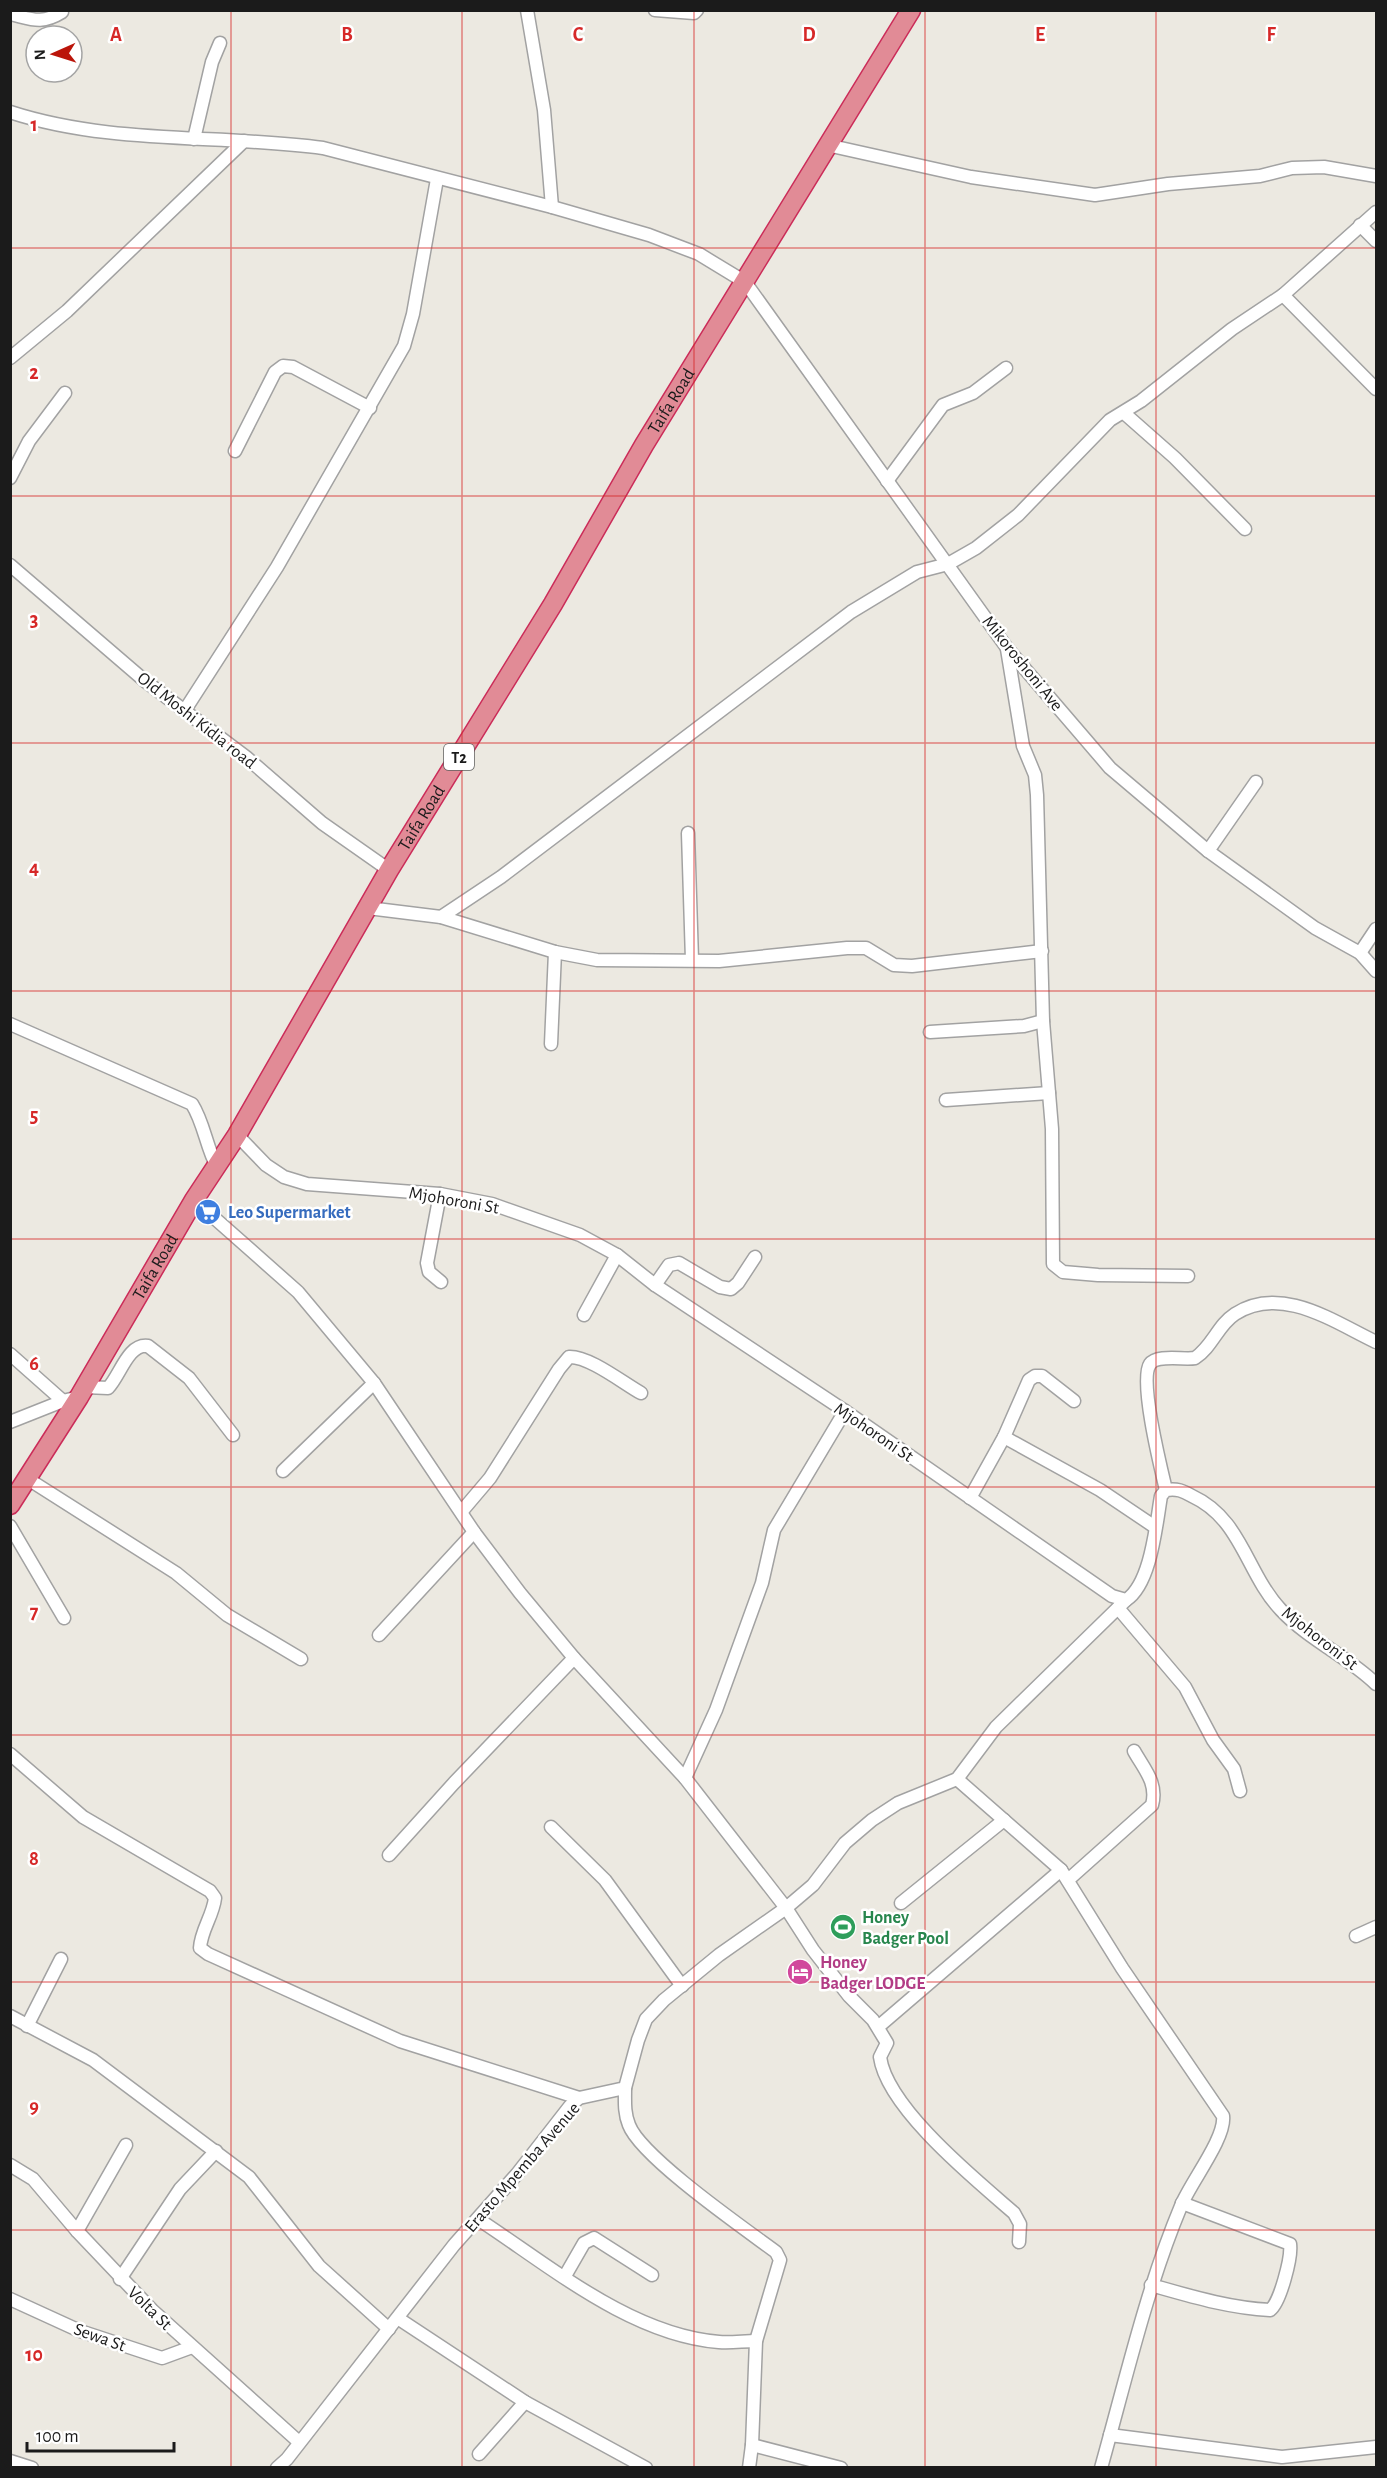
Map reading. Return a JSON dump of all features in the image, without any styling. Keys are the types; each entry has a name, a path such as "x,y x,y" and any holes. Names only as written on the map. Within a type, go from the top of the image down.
{"highway":[{"name":"Taifa Road","path":"10,1505 28,1479 194,1200 237,1135 388,870 553,604 644,445 911,10"}],"street":[{"path":"527,10 544,110 552,207"},
{"path":"655,10 684,13 694,13 697,10"},
{"path":"10,14 39,21 49,20 62,12"},
{"path":"194,139 212,62 220,43"},
{"path":"10,112 41,122 103,132 323,148 552,207 649,235 699,254 745,282"},
{"path":"10,358 67,311 243,141"},
{"path":"827,145 971,177 1095,195 1168,184 1260,176 1292,168 1324,167 1377,176"},
{"path":"185,710 277,567 404,346 413,314 437,179"},
{"path":"441,917 501,877 851,612 917,572 948,564 976,548 1018,515 1110,420 1124,412 1232,328 1283,295 1377,212"},
{"path":"1360,225 1377,241"},
{"name":"Mikoroshoni Ave","path":"745,282 1007,648 1110,768 1208,851 1315,928 1360,953 1377,971"},
{"path":"1283,295 1377,389"},
{"path":"236,451 275,372 283,366 293,367 370,408"},
{"path":"887,481 943,405 973,393 1006,368"},
{"path":"10,478 29,441 65,393"},
{"path":"1124,412 1175,458 1245,529"},
{"name":"Old Moshi Kidia road","path":"10,565 145,681 246,757 322,823 388,870"},
{"path":"1007,648 1023,746 1035,775 1037,795 1043,1021 1052,1129 1053,1264 1063,1272 1098,1275 1188,1276"},
{"path":"1208,851 1256,782"},
{"path":"688,833 692,960"},
{"path":"368,908 441,917 555,952 597,960 719,961 866,948 894,965 912,966 1042,951"},
{"path":"1360,953 1377,929"},
{"path":"551,1044 555,952"},
{"path":"930,1032 1024,1026 1043,1021"},
{"path":"10,1024 192,1104 200,1116 207,1147 216,1167"},
{"path":"946,1100 1049,1093"},
{"name":"Mjohoroni St","path":"237,1135 266,1165 284,1177 307,1184 440,1194 492,1204 580,1235 617,1256 655,1285 845,1411 1122,1604"},
{"path":"440,1194 427,1263 429,1272 441,1282"},
{"path":"194,1200 298,1292 374,1383 474,1532 520,1593 574,1658 685,1778 786,1908 813,1950 878,2027 887,2043 880,2057 888,2080 913,2117 936,2144 1014,2213 1020,2224 1019,2242"},
{"path":"584,1315 617,1256"},
{"path":"655,1285 669,1264 679,1263 720,1287 730,1289 738,1283 755,1257"},
{"path":"749,2468 756,2341 780,2260 776,2252 721,2211 646,2149 629,2127 625,2114 625,2088 646,2019 719,1955 813,1886 845,1843 872,1820 898,1803 957,1779 996,1727 1122,1604 1137,1593 1149,1561 1161,1496 1166,1490 1152,1428 1147,1374 1150,1364 1157,1359 1195,1358 1201,1354 1221,1326 1236,1313 1272,1301 1304,1308 1377,1342"},
{"path":"10,1422 76,1395 108,1388 133,1350 140,1345 148,1346 189,1378 233,1436"},
{"path":"10,1354 76,1395"},
{"path":"462,1511 490,1478 559,1369 569,1358 577,1357 640,1393"},
{"path":"970,1498 1004,1437 1029,1380 1035,1376 1042,1376 1074,1401"},
{"path":"283,1471 374,1383"},
{"path":"685,1778 716,1710 762,1583 774,1530 845,1411"},
{"path":"1004,1437 1100,1490 1155,1527"},
{"path":"28,1479 176,1573 227,1615 301,1659"},
{"name":"Mjohoroni St","path":"1166,1490 1177,1488 1208,1503 1228,1521 1254,1570 1280,1609 1377,1684"},
{"path":"10,1526 64,1618"},
{"path":"379,1635 474,1532"},
{"path":"1122,1604 1185,1687 1214,1740 1234,1769 1240,1791"},
{"path":"389,1855 454,1783 574,1658"},
{"path":"878,2027 1152,1805 1155,1792 1152,1780 1134,1751"},
{"path":"10,1754 83,1817 210,1891 215,1898 214,1909 201,1938 200,1948 208,1954 400,2041 579,2098"},
{"path":"957,1779 1065,1875 1122,1968 1223,2116 1221,2130 1182,2203 1151,2285 1101,2468"},
{"path":"901,1903 1004,1820"},
{"path":"551,1827 605,1880 682,1986"},
{"path":"1356,1936 1377,1927"},
{"path":"27,2026 61,1959"},
{"path":"10,2016 93,2060 249,2177 319,2266 389,2329"},
{"name":"Erasto Mpemba Avenue","path":"282,2463 399,2319 454,2245 579,2098 625,2088"},
{"path":"77,2231 126,2145"},
{"path":"120,2279 180,2189 216,2151"},
{"name":"Volta St","path":"10,2165 33,2179 120,2279 192,2348 299,2442"},
{"path":"1151,2285 1217,2304 1262,2310 1270,2310 1278,2299 1290,2259 1290,2244 1182,2203"},
{"path":"478,2219 594,2296 659,2329 720,2343 756,2341"},
{"path":"565,2276 585,2244 594,2238 652,2275"},
{"name":"Sewa St","path":"10,2299 80,2331 162,2358 192,2348"},
{"path":"399,2319 525,2402 646,2468"},
{"path":"479,2454 525,2402"},
{"path":"1110,2435 1281,2457 1377,2447"},
{"path":"752,2445 841,2468"},
{"path":"10,2460 32,2468"},
{"path":"282,2463 298,2468"}],"water":[{"name":"Honey Badger Pool","path":"840,1917 852,1930 846,1936 834,1923"}],"place":[{"name":"Leo Supermarket","path":"208,1212"},
{"name":"Honey Badger Pool","path":"843,1927"},
{"name":"Honey Badger LODGE","path":"800,1972"}]}
